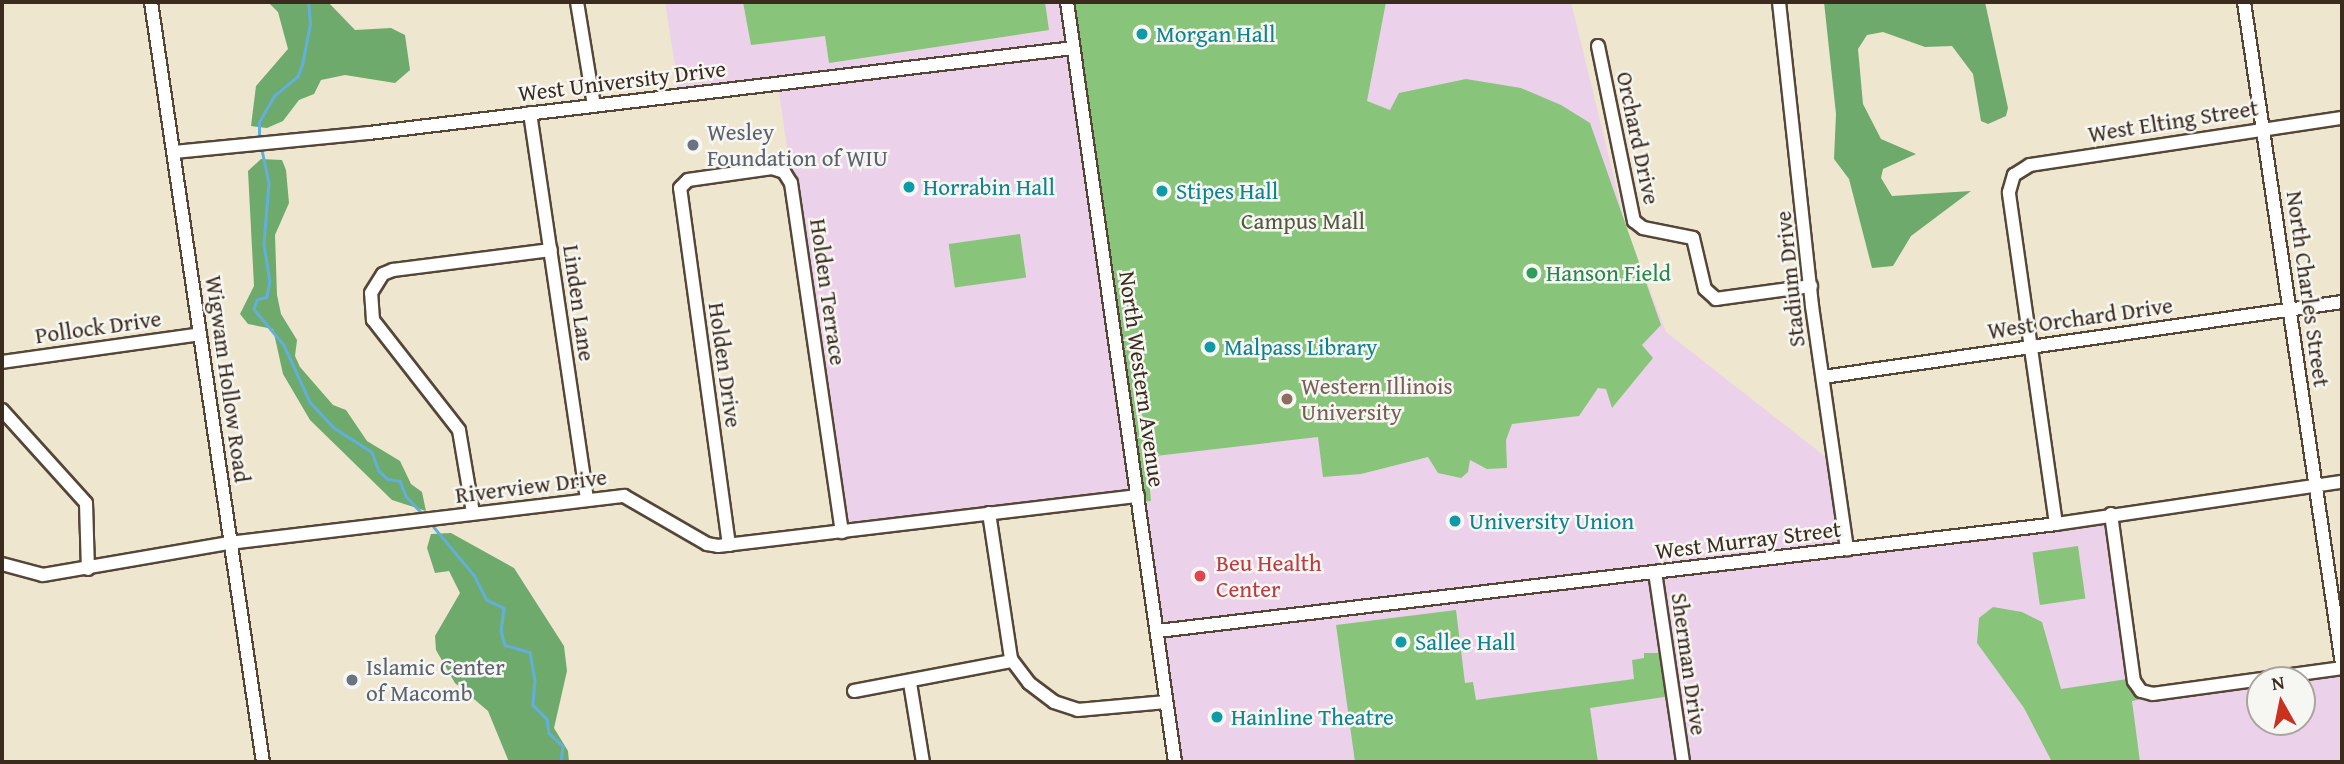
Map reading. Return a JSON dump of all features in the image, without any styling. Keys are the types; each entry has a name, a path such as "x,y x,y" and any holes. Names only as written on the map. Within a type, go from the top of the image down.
{"street":[{"name":"Wigwam Hollow Road","path":"151,2 263,762"},
{"path":"577,2 594,106"},
{"name":"North Western Avenue","path":"1067,2 1175,762"},
{"name":"Stadium Drive","path":"1779,2 1811,286 1847,550"},
{"name":"North Charles Street","path":"2244,2 2342,666"},
{"name":"Orchard Drive","path":"1598,46 1634,221 1643,228 1693,238 1705,289 1716,299 1811,286"},
{"name":"West University Drive","path":"175,152 594,106 1073,48"},
{"name":"Linden Lane","path":"530,113 587,500"},
{"name":"West Elting Street","path":"2032,346 2009,192 2014,175 2030,165 2342,118"},
{"name":"Holden Terrace","path":"680,191 688,180 772,168 790,179 842,532"},
{"name":"Holden Drive","path":"680,191 729,545"},
{"path":"473,513 459,430 373,320 371,293 383,274 393,270 551,250"},
{"name":"West Orchard Drive","path":"1823,377 2342,302"},
{"name":"Pollock Drive","path":"2,362 200,334"},
{"path":"2032,346 2056,524"},
{"path":"2,410 86,503 88,569"},
{"name":"West Murray Street","path":"1158,631 2056,524 2342,482"},
{"name":"Riverview Drive","path":"2,564 35,575 88,569 229,543 587,500 632,498 707,544 729,545 1138,496"},
{"path":"989,513 1012,661 1041,693 1070,709 1166,702"},
{"path":"2111,514 2134,678 2141,691 2153,694 2342,666"},
{"name":"Sherman Drive","path":"1656,572 1684,762"},
{"path":"854,691 1012,661"},
{"path":"910,682 922,762"}],"shaded area":[{"name":"Western Illinois University","path":"665,2 1571,2 1626,227 1666,332 1836,465 1847,550 2111,514 2141,691 2246,679 2246,736 2316,736 2316,671 2342,668 2342,762 1175,762 1138,496 842,532 778,85 680,96"}],"green space":[{"path":"268,2 328,2 355,30 391,28 405,35 410,70 395,83 345,75 321,80 314,94 299,100 283,121 267,128 251,126 256,86 288,49 278,12"},
{"path":"743,2 1045,2 1049,30 829,63 825,36 751,45"},
{"name":"Campus Mall","path":"1067,2 1386,2 1367,101 1390,110 1399,93 1466,79 1521,88 1561,105 1590,123 1661,325 1642,345 1653,358 1612,408 1606,389 1598,388 1579,416 1512,424 1506,440 1507,468 1487,469 1470,460 1468,472 1461,478 1438,473 1428,457 1361,474 1323,477 1318,437 1147,457 1151,501 1139,502"},
{"path":"1824,2 1985,2 2008,108 2006,116 1988,124 1981,121 1973,74 1952,46 1925,47 1883,32 1867,35 1858,49 1863,104 1881,139 1916,154 1883,169 1881,178 1892,196 1971,191 1911,236 1893,266 1872,268 1849,179 1834,159 1836,114"},
{"path":"261,159 282,160 286,170 289,203 275,235 277,295 281,314 297,340 295,356 300,367 333,405 346,410 367,441 400,461 411,484 422,492 426,511 392,500 310,420 283,374 273,329 248,324 240,314 254,286 248,171"},
{"path":"1020,234 1026,278 955,288 949,244"},
{"path":"451,533 514,568 564,646 567,671 554,728 568,751 569,762 509,762 488,711 455,683 436,650 435,636 460,593 449,571 435,573 427,548 431,534"},
{"path":"2078,546 2085,598 2040,605 2032,552"},
{"path":"1993,607 2022,612 2042,622 2061,689 2134,678 2142,699 2132,701 2140,762 2052,762 2024,708 1977,643 1979,618"},
{"path":"1456,610 1465,683 1473,682 1476,700 1634,679 1632,660 1644,658 1644,653 1666,653 1671,696 1590,708 1598,762 1355,762 1336,625"}],"waterway":[{"path":"259,137 259,122 274,96 297,77 302,65 310,24 308,2"},
{"path":"262,150 269,183 264,244 270,281 267,297 257,300 254,309 284,345 310,402 333,427 372,452 379,471 388,479 400,481 406,496 421,512"},
{"path":"433,526 474,575 487,600 504,608 501,631 505,645 530,652 535,680 533,705 547,719 549,733 563,746 561,762"}],"place":[{"name":"Morgan Hall","path":"1142,34"},
{"name":"Wesley Foundation of WIU","path":"693,145"},
{"name":"Horrabin Hall","path":"909,187"},
{"name":"Stipes Hall","path":"1162,191"},
{"name":"Hanson Field","path":"1532,273"},
{"name":"Malpass Library","path":"1210,347"},
{"name":"Western Illinois University","path":"1287,399"},
{"name":"University Union","path":"1455,521"},
{"name":"Beu Health Center","path":"1200,576"},
{"name":"Sallee Hall","path":"1401,642"},
{"name":"Islamic Center of Macomb","path":"352,680"},
{"name":"Hainline Theatre","path":"1217,717"}]}
